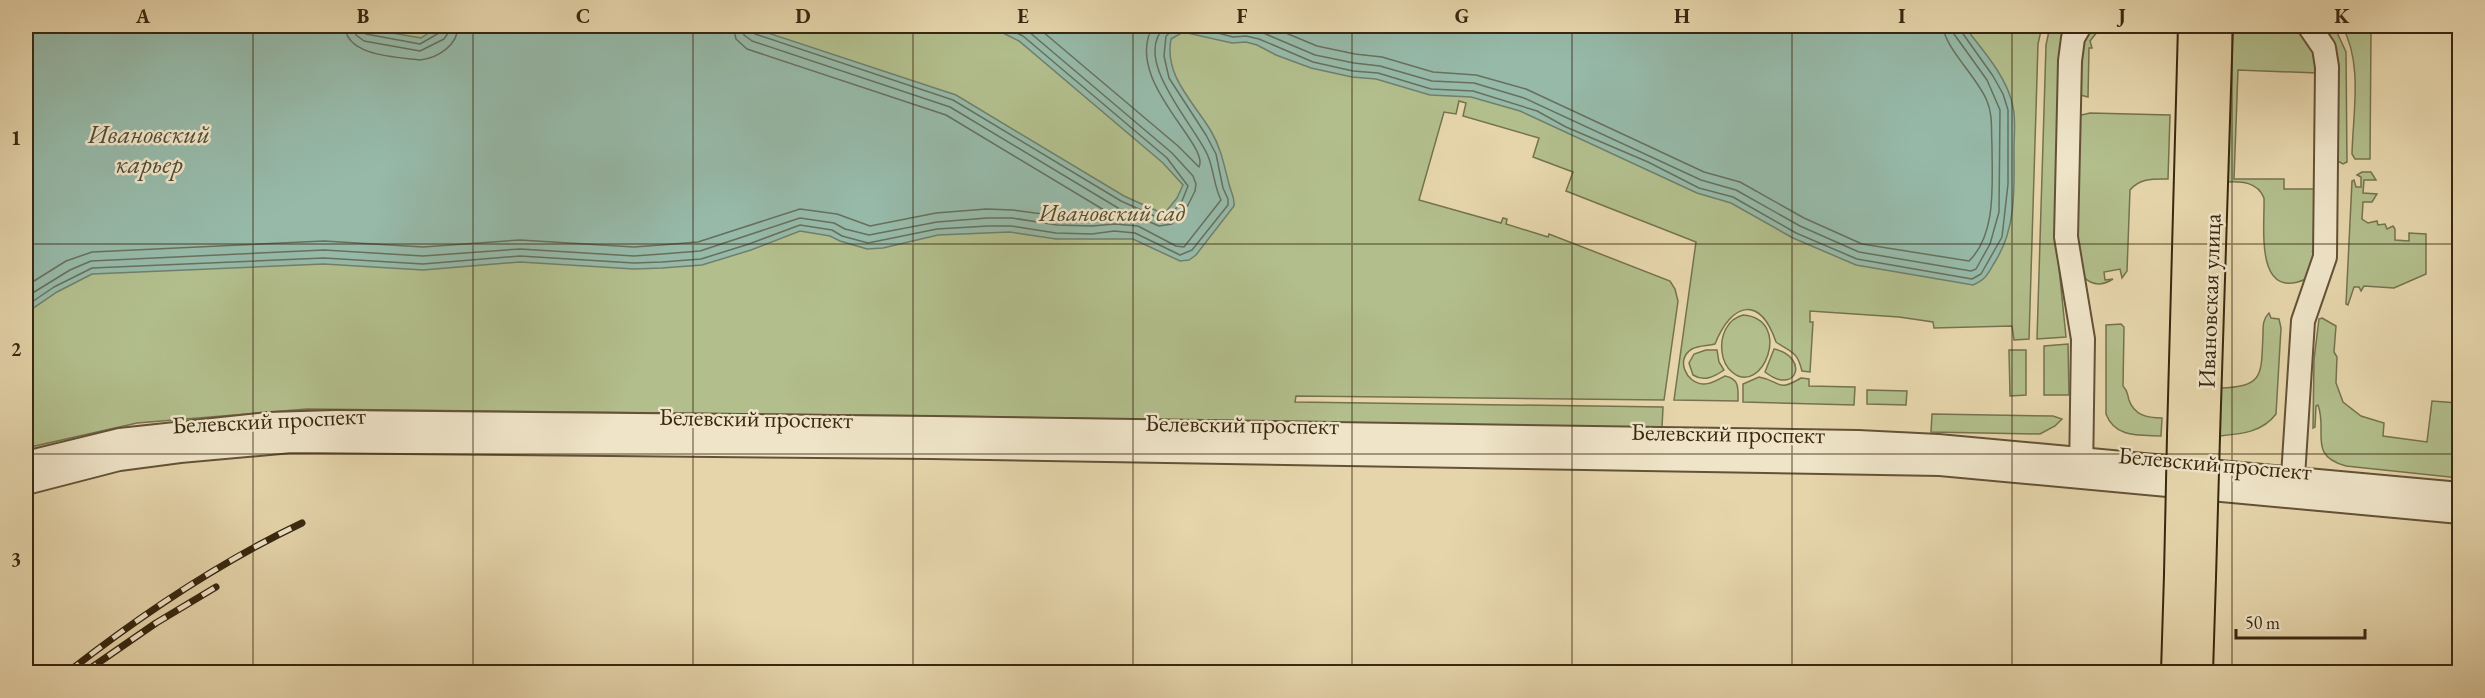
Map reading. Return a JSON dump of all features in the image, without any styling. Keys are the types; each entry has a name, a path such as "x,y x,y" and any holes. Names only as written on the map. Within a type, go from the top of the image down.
{"main road":[{"name":"Ивановская улица","path":"2193,26 2194,436"},
{"name":"Ивановская улица","path":"2190,576 2194,436 2218,26"},
{"path":"2176,672 2190,576"},
{"path":"2190,576 2198,672"}],"street":[{"path":"2080,26 2073,38 2070,61 2065,217 2067,256 2083,339 2081,469"},
{"path":"2292,489 2303,321 2325,257 2327,67 2324,48 2309,26"},
{"name":"Белевский проспект","path":"26,463 120,440 268,424 336,423 992,429 1858,442 2013,451 2081,469"},
{"name":"Белевский проспект","path":"26,483 119,459 291,441 1179,450 2081,469 2292,489 2460,512"},
{"name":"Белевский проспект","path":"2292,489 2460,494"}],"green space":[{"name":"Ивановский сад","path":"26,26 2042,26 2038,44 2029,339 2014,340 2012,326 1934,328 1933,322 1899,317 1810,311 1810,322 1813,322 1810,372 1802,371 1796,356 1776,342 1762,317 1754,311 1746,310 1729,319 1715,344 1692,349 1684,359 1685,370 1697,383 1709,384 1725,376 1733,379 1737,385 1738,401 1674,400 1696,242 1566,191 1573,172 1533,157 1539,138 1463,116 1466,103 1459,101 1456,114 1444,112 1419,200 1501,223 1503,218 1507,219 1506,224 1548,237 1549,234 1670,281 1678,301 1664,400 1296,396 1295,402 1663,407 1662,428 944,416 307,409 137,423 26,448"},
{"path":"2050,26 2066,26 2062,38 2057,248 2066,337 2037,339 2046,45"},
{"path":"2091,26 2102,26 2090,41 2092,48 2089,48 2088,97 2080,95 2082,41"},
{"path":"2230,26 2298,26 2317,54 2317,73 2238,70 2234,179 2284,179 2284,189 2314,189 2315,168 2317,168 2315,249 2313,251 2315,251 2306,279 2289,283 2278,280 2270,271 2264,242 2264,198 2253,186 2226,182"},
{"path":"2325,26 2334,26 2346,52 2347,162 2343,164 2336,160 2336,53"},
{"path":"2342,26 2388,26 2380,33 2371,32 2370,159 2355,159 2352,154 2355,72 2353,56"},
{"path":"2090,113 2170,115 2168,179 2142,181 2130,190 2127,271 2122,278 2120,269 2104,272 2105,280 2113,279 2101,284 2095,284 2086,279 2077,264 2077,116"},
{"path":"2362,172 2371,172 2376,180 2364,180 2363,193 2377,194 2372,202 2363,202 2362,219 2368,223 2377,221 2378,225 2385,224 2387,229 2393,226 2395,240 2409,241 2409,233 2426,234 2426,274 2394,288 2364,286 2361,291 2359,287 2354,287 2348,305 2346,304 2352,181 2354,180 2356,187 2361,187 2361,177 2357,175"},
{"path":"2269,313 2271,318 2279,319 2281,328 2276,414 2257,429 2218,436 2220,388 2245,385 2258,376 2262,359 2264,322"},
{"path":"1743,315 1758,320 1767,329 1770,342 1768,355 1762,366 1754,375 1743,377 1728,368 1723,358 1722,346 1729,324"},
{"path":"2322,318 2336,326 2334,352 2337,357 2336,383 2343,402 2361,416 2384,423 2383,436 2427,442 2432,401 2458,403 2459,478 2346,466 2327,456 2321,442 2318,405 2313,428 2314,360 2319,319"},
{"path":"2121,324 2124,327 2123,386 2134,409 2146,416 2162,418 2161,436 2129,434 2115,427 2106,414 2106,325"},
{"path":"2068,344 2069,395 2044,395 2044,346"},
{"path":"1774,349 1785,353 1792,359 1795,373 1791,378 1776,379 1765,372"},
{"path":"1706,350 1717,350 1719,362 1724,370 1713,377 1697,377 1693,375 1689,363 1694,354"},
{"path":"2009,350 2026,350 2026,395 2010,396"},
{"path":"1759,377 1779,385 1787,385 1801,378 1809,379 1809,386 1855,387 1854,405 1743,402 1743,384"},
{"path":"1867,390 1907,391 1906,405 1867,404"},
{"path":"1932,414 2053,416 2062,419 2055,426 2040,434 1931,432"}],"water":[{"name":"Ивановский карьер","path":"26,26 357,27 421,38 436,28 434,26 747,26 956,95 1124,196 1164,214 1177,198 1183,185 1163,163 1019,41 989,26 1964,26 1993,64 2010,96 2015,122 2013,206 2003,247 1987,275 1973,285 1856,265 1793,238 1731,203 1697,193 1520,111 1471,97 1430,95 1376,79 1352,77 1311,68 1257,45 1246,42 1232,43 1183,32 1171,39 1172,65 1182,88 1214,137 1222,157 1234,203 1196,255 1189,260 1180,261 1133,239 1056,239 1010,232 938,235 883,248 867,249 830,236 800,231 751,250 702,265 662,268 634,269 520,262 423,270 324,264 92,274 57,292 26,313"}],"railway":[{"path":"68,672 181,591 240,555 302,523"},
{"path":"85,672 156,623 216,587"}]}
